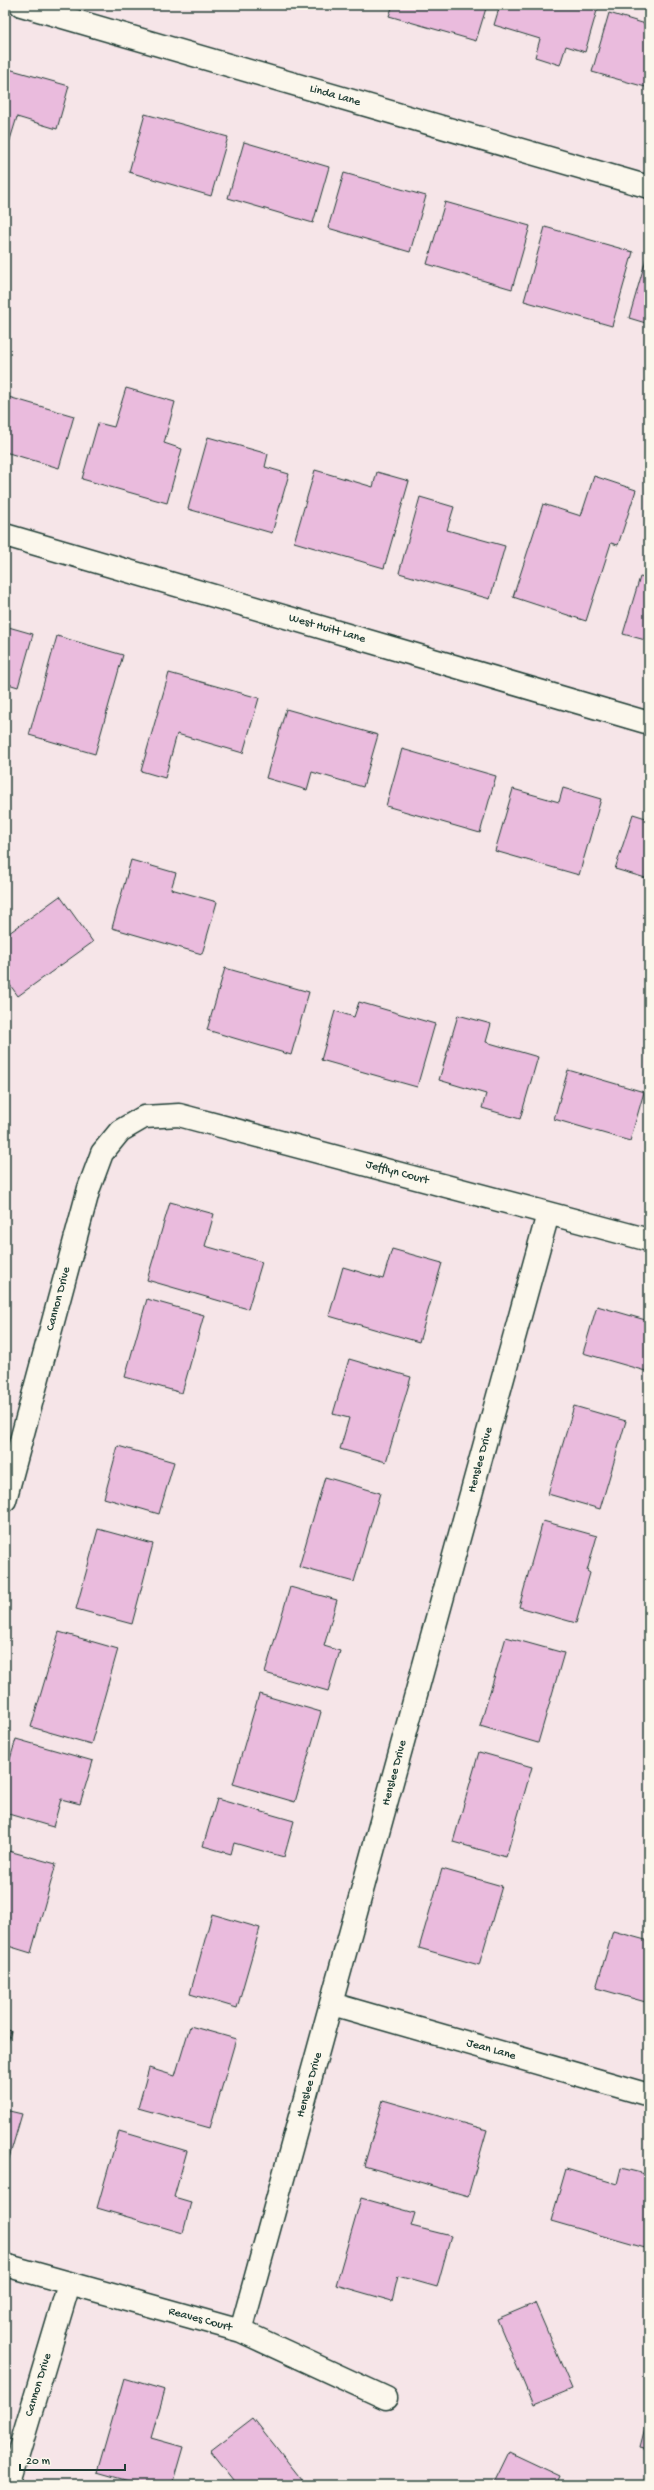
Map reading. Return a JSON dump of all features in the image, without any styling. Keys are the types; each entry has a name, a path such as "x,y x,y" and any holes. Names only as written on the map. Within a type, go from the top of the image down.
{"street":[{"name":"Linda Lane","path":"21,5 649,187"},
{"name":"West Huitt Lane","path":"5,535 649,724"},
{"name":"Jefflyn Court","path":"144,1116 179,1115 649,1240"},
{"name":"Cannon Drive","path":"5,1500 89,1188 102,1153 120,1131 144,1116"},
{"name":"Henslee Drive","path":"241,2331 548,1214"},
{"name":"Jean Lane","path":"332,2004 649,2095"},
{"name":"Reaves Court","path":"5,2265 241,2331 386,2398"},
{"name":"Cannon Drive","path":"9,2485 69,2284"}],"building":[{"path":"393,5 487,5 476,41 389,16"},
{"path":"500,5 593,5 598,7 585,52 566,46 560,65 535,57 540,39 494,25"},
{"path":"609,13 649,25 649,88 592,72"},
{"path":"5,68 69,86 57,129 17,117 9,143 5,142"},
{"path":"145,114 228,137 211,196 129,172"},
{"path":"244,142 329,167 313,223 228,198"},
{"path":"344,173 426,196 410,252 328,228"},
{"path":"445,202 530,226 512,289 427,264"},
{"path":"545,227 633,252 612,326 524,301"},
{"path":"646,259 649,260 649,324 629,318"},
{"path":"126,388 175,402 164,443 182,449 167,503 82,479 98,423 114,427"},
{"path":"5,396 74,416 59,468 5,452"},
{"path":"208,437 268,454 265,467 289,474 272,533 188,509"},
{"path":"315,470 373,487 377,472 409,481 384,568 294,542"},
{"path":"594,476 636,490 618,545 611,543 586,621 513,597 543,504 581,516"},
{"path":"420,497 454,507 447,530 505,546 490,599 399,573"},
{"path":"640,577 649,579 649,641 623,634"},
{"path":"5,626 33,634 18,687 5,683"},
{"path":"57,636 123,655 95,754 29,735"},
{"path":"169,673 259,698 243,753 177,734 165,778 141,771"},
{"path":"286,709 378,735 363,787 312,772 307,790 266,778"},
{"path":"402,749 496,776 480,833 386,806"},
{"path":"563,788 601,799 579,875 495,851 513,789 559,802"},
{"path":"633,814 649,819 649,879 615,869"},
{"path":"131,860 176,873 171,889 217,902 202,954 112,928"},
{"path":"60,896 93,942 18,996 5,978 5,936"},
{"path":"225,968 309,992 291,1055 207,1030"},
{"path":"359,1002 435,1024 417,1087 321,1060 335,1011 354,1017"},
{"path":"458,1015 491,1024 486,1042 538,1057 520,1119 482,1108 486,1094 439,1080"},
{"path":"568,1070 644,1092 630,1141 554,1119"},
{"path":"170,1202 214,1214 205,1246 262,1262 248,1309 147,1280"},
{"path":"392,1249 442,1263 419,1342 329,1316 343,1267 383,1279"},
{"path":"147,1299 204,1315 182,1393 125,1377"},
{"path":"597,1306 649,1321 649,1372 583,1353"},
{"path":"349,1359 411,1377 386,1462 340,1449 349,1418 333,1414"},
{"path":"574,1406 626,1421 600,1509 548,1494"},
{"path":"118,1446 174,1462 159,1514 104,1498"},
{"path":"325,1477 380,1493 354,1582 299,1567"},
{"path":"543,1521 597,1536 587,1571 590,1573 576,1623 519,1607"},
{"path":"98,1529 153,1544 132,1624 76,1609"},
{"path":"290,1587 337,1600 324,1646 340,1651 328,1691 265,1673"},
{"path":"59,1632 118,1649 91,1744 31,1727"},
{"path":"506,1637 564,1653 538,1743 480,1726"},
{"path":"259,1694 321,1712 295,1802 233,1784"},
{"path":"16,1739 93,1761 80,1804 61,1799 53,1827 5,1813 5,1776"},
{"path":"479,1752 532,1767 506,1857 453,1842"},
{"path":"217,1799 294,1821 284,1857 234,1843 231,1854 203,1846"},
{"path":"5,1850 56,1864 31,1953 5,1945"},
{"path":"442,1869 502,1886 479,1965 419,1948"},
{"path":"212,1914 260,1928 237,2008 190,1994"},
{"path":"613,1931 649,1941 649,2003 596,1988"},
{"path":"190,2026 236,2039 210,2128 138,2108 149,2068 175,2076"},
{"path":"5,2029 11,2031 5,2053"},
{"path":"383,2100 487,2130 468,2196 364,2166"},
{"path":"5,2110 22,2114 5,2172"},
{"path":"119,2131 187,2151 174,2197 191,2202 183,2233 97,2208"},
{"path":"621,2168 649,2175 649,2234 645,2248 551,2221 566,2169 617,2184"},
{"path":"361,2198 415,2213 411,2226 451,2236 437,2287 398,2276 392,2301 336,2285"},
{"path":"535,2303 572,2389 533,2405 497,2319"},
{"path":"124,2378 165,2390 151,2438 183,2447 172,2485 143,2485 97,2472"},
{"path":"649,2412 649,2449 640,2447"},
{"path":"253,2418 306,2485 237,2485 210,2451"},
{"path":"509,2452 560,2476 556,2485 493,2485"}]}
